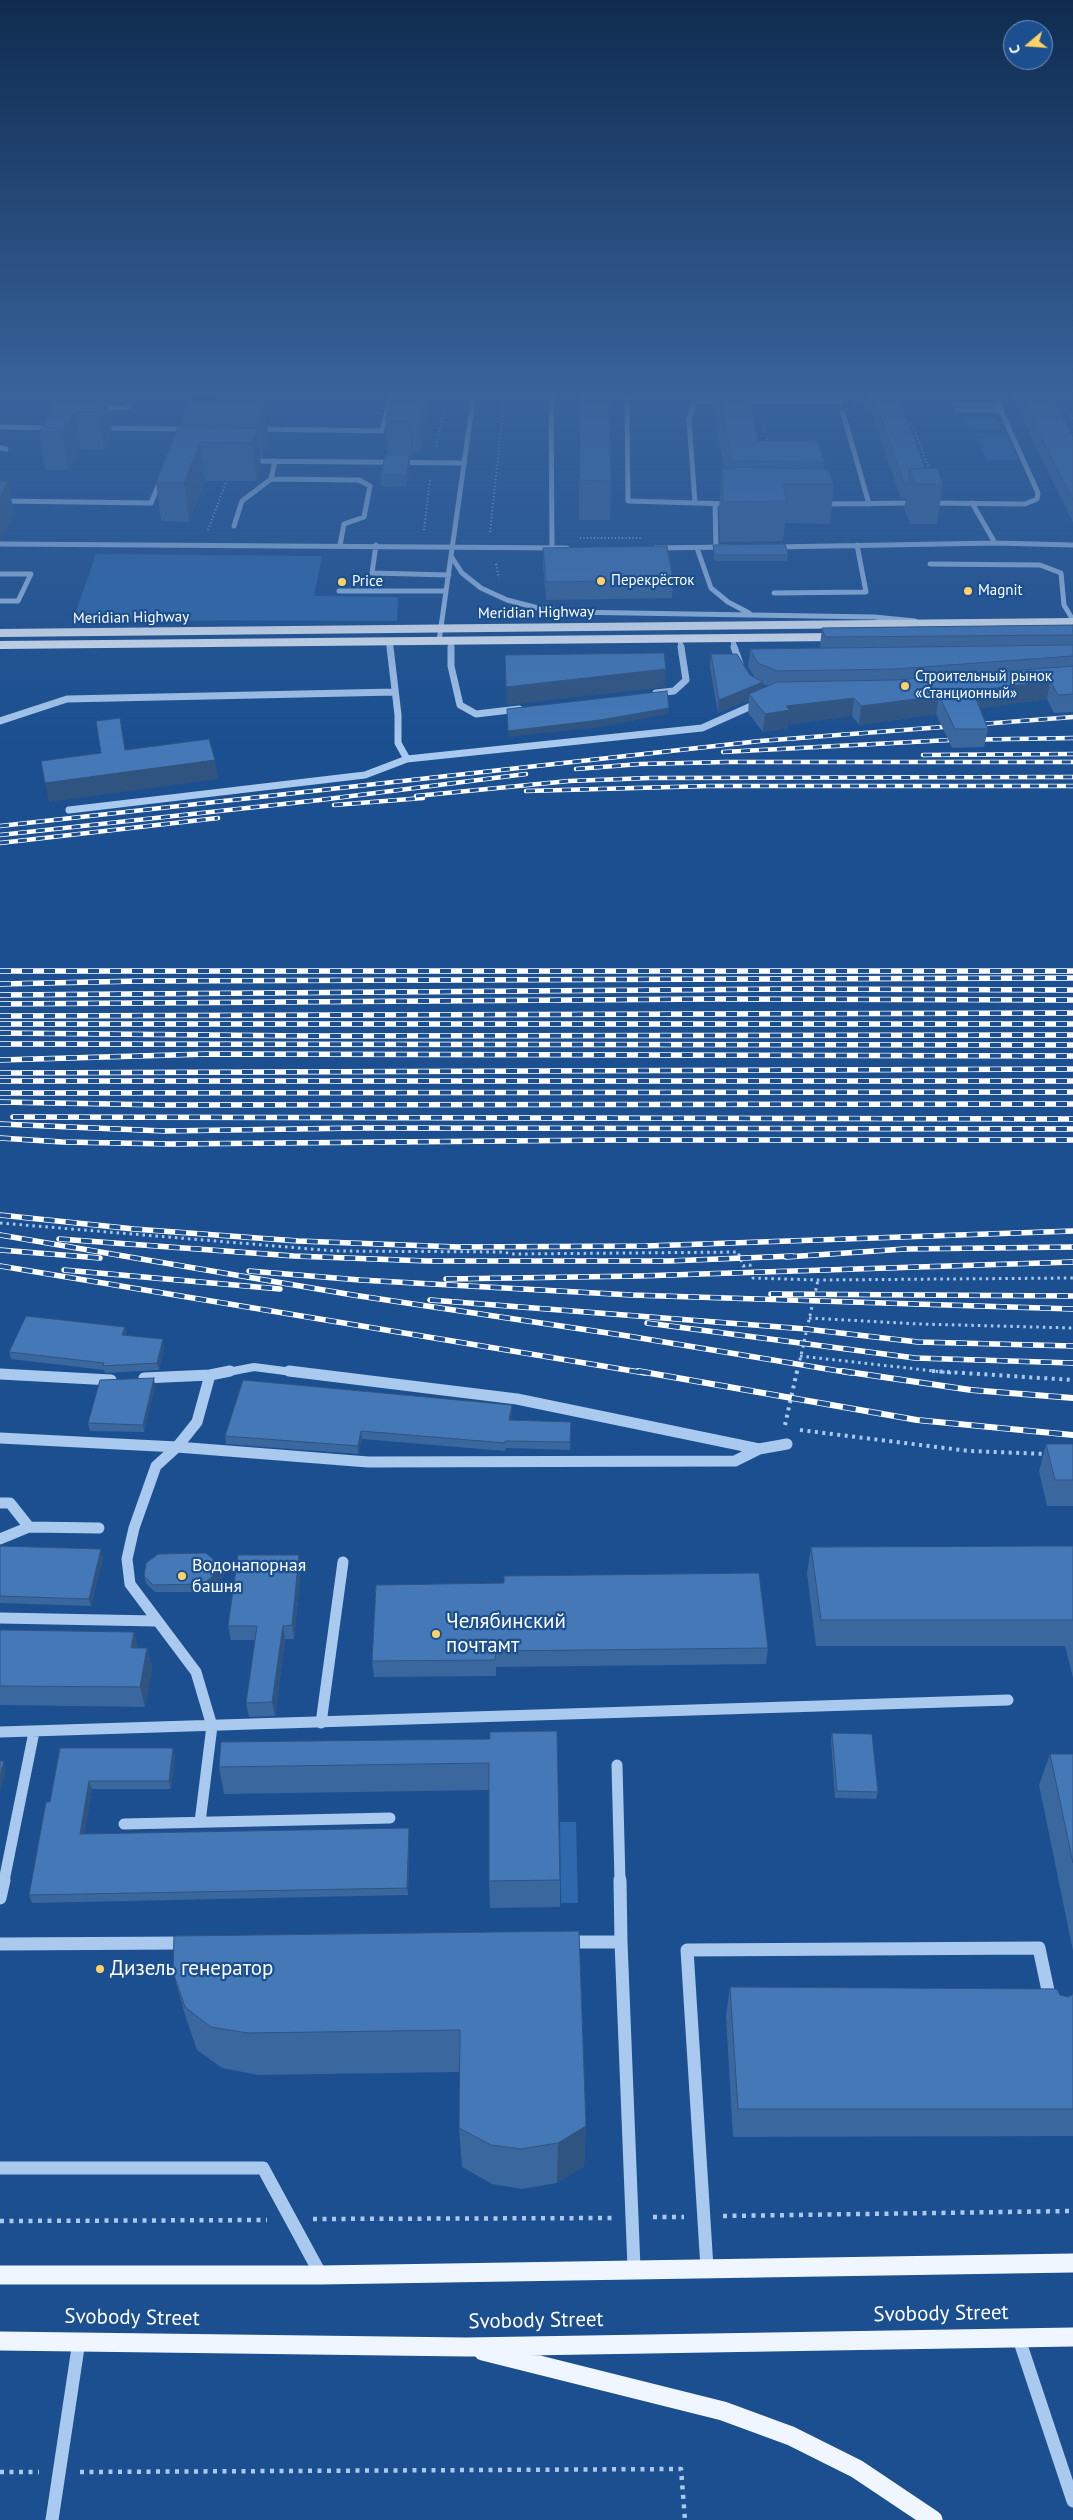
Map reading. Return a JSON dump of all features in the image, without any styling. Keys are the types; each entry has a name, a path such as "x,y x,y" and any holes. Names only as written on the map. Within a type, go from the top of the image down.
{"main road":[{"name":"Meridian Highway","path":"0,633 1073,621"},
{"name":"Meridian Highway","path":"0,645 849,637"},
{"path":"0,2275 321,2275 634,2268 1073,2263"},
{"name":"Svobody Street","path":"0,2341 79,2340 466,2347 1073,2336"},
{"path":"466,2347 723,2411 791,2436 857,2469 933,2520"}],"street":[{"path":"234,526 239,511"},
{"path":"340,545 344,524 364,517 365,511"},
{"path":"439,641 458,511"},
{"path":"552,511 552,548"},
{"path":"715,511 716,548"},
{"path":"977,511 996,543"},
{"path":"772,547 996,543 1073,545"},
{"path":"0,544 376,545 571,548"},
{"path":"376,545 372,573 449,575"},
{"path":"774,593 866,592 857,545"},
{"path":"648,548 735,547"},
{"path":"697,548 711,588 728,602 752,614"},
{"path":"451,556 462,572 481,588 507,600 538,608 568,612 874,616 930,623"},
{"path":"930,564 1040,566 1061,573 1064,606 1073,621"},
{"path":"0,574 31,574 18,601 0,601"},
{"path":"396,591 399,574"},
{"path":"339,591 446,591"},
{"path":"732,638 737,658 745,671"},
{"path":"644,694 674,691 686,680 680,639"},
{"path":"389,641 398,743 407,759"},
{"path":"452,641 451,666 460,705 476,714 526,708"},
{"path":"0,722 67,699 395,692"},
{"path":"69,810 365,775 407,759 702,728 766,699"},
{"path":"0,1374 106,1380 210,1375 254,1367 517,1399 759,1449"},
{"path":"200,1822 212,1726 196,1672 130,1584 128,1559 134,1528 156,1466 177,1447 197,1422 210,1375"},
{"path":"0,1438 177,1447 368,1462 735,1461 759,1449 787,1444"},
{"path":"0,1503 10,1503 29,1527"},
{"path":"0,1539 29,1527 100,1528"},
{"path":"321,1723 343,1562"},
{"path":"0,1618 156,1621"},
{"path":"0,1732 1008,1700"},
{"path":"0,1898 34,1732"},
{"path":"617,1765 621,1942 634,2268"},
{"path":"124,1824 390,1818"},
{"path":"557,1942 621,1942"},
{"path":"0,1944 200,1943"},
{"path":"707,2268 687,1950 1039,1948 1052,2009"},
{"path":"0,2168 262,2168 321,2275"},
{"path":"1018,2336 1073,2501"},
{"path":"52,2520 79,2340"}],"path":[{"path":"206,535 215,511"},
{"path":"489,538 492,511"},
{"path":"0,1223 335,1251 502,1252 514,1254 738,1252 743,1266 750,1265 753,1278 818,1280 1073,1278"},
{"path":"818,1280 784,1428 969,1451 1054,1454"},
{"path":"809,1318 919,1324 1073,1328"},
{"path":"800,1356 926,1371 1073,1380"},
{"path":"0,2221 632,2218 1073,2211"},
{"path":"0,2472 681,2469 685,2520"}],"shaded area":[{"path":"96,554 322,556 314,596 398,597 397,621 73,620"},
{"path":"560,1822 576,1822 578,1903 561,1903"}],"building":[{"path":"785,544 788,555 715,555 713,545"},
{"path":"667,546 673,580 546,582 543,548"},
{"path":"1073,625 1073,635 825,637 822,628"},
{"path":"1073,645 1073,656 895,669 777,671 758,663 750,649"},
{"path":"664,653 666,669 506,687 505,655"},
{"path":"711,654 737,654 750,675 763,682 719,700"},
{"path":"1073,666 1073,694 1058,695 1050,681 973,691 988,729 955,729 939,696 861,706 854,698 786,706 790,710 765,714 749,694 777,682 896,680"},
{"path":"667,691 669,708 600,720 508,731 507,709"},
{"path":"120,718 125,750 209,739 215,760 45,783 41,761 101,753 96,721"},
{"path":"26,1316 125,1327 122,1335 163,1339 157,1363 103,1366 104,1363 9,1352"},
{"path":"154,1378 143,1425 88,1423 100,1380"},
{"path":"243,1380 512,1405 509,1420 571,1422 570,1442 505,1441 505,1443 361,1431 358,1446 225,1436"},
{"path":"1046,1444 1073,1444 1073,1480 1055,1480"},
{"path":"0,1546 101,1549 89,1599 0,1596"},
{"path":"1073,1546 1073,1620 821,1620 811,1547"},
{"name":"Водонапорная башня","path":"206,1553 223,1568 203,1584 153,1585 144,1576 146,1563 158,1554"},
{"path":"238,1555 299,1555 292,1625 283,1626 272,1702 246,1703 257,1626 228,1626"},
{"path":"759,1573 768,1648 496,1651 495,1660 372,1661 376,1585 504,1583 504,1576"},
{"path":"0,1630 134,1632 131,1648 147,1648 140,1687 0,1686"},
{"path":"557,1731 560,1880 489,1881 489,1763 219,1767 221,1742 490,1739 490,1732"},
{"path":"832,1733 872,1734 878,1792 837,1791"},
{"path":"60,1748 173,1748 169,1781 89,1781 80,1834 409,1828 407,1888 29,1895 46,1802 50,1802"},
{"path":"1050,1754 1073,1754 1073,1863"},
{"path":"0,1761 4,1761 0,1776"},
{"path":"579,1931 586,2126 558,2143 521,2149 491,2145 459,2128 460,2030 248,2033 211,2027 185,2007 173,1972 174,1936"},
{"path":"730,1987 1057,1989 1060,1995 1068,1997 1073,1993 1073,2109 738,2109"}],"railway":[{"path":"0,826 760,741 1073,717"},
{"path":"723,752 950,740 1073,738"},
{"path":"923,755 1073,754"},
{"path":"576,769 640,764 726,762 1073,762"},
{"path":"0,835 320,800 526,774"},
{"path":"416,796 569,781 649,778 1073,777"},
{"path":"526,791 709,786 1073,786"},
{"path":"334,805 423,798"},
{"path":"0,843 218,818"},
{"path":"0,971 1073,971"},
{"path":"0,984 141,981 1073,978"},
{"path":"0,995 788,989 1073,990"},
{"path":"0,1004 716,999 1073,1000"},
{"path":"0,1016 1073,1013"},
{"path":"0,1024 1073,1024"},
{"path":"0,1033 311,1036 1073,1035"},
{"path":"0,1044 1073,1045"},
{"path":"0,1060 208,1054 1073,1056"},
{"path":"0,1073 1073,1069"},
{"path":"0,1081 1073,1081"},
{"path":"0,1093 1073,1092"},
{"path":"0,1102 163,1105 1073,1104"},
{"path":"13,1117 1073,1119"},
{"path":"0,1124 164,1131 360,1128 1073,1129"},
{"path":"0,1138 62,1142 170,1144 616,1140 1073,1140"},
{"path":"0,1215 134,1229 298,1241 458,1247 646,1246 1073,1231"},
{"path":"0,1235 353,1295 628,1336 851,1373"},
{"path":"59,1239 294,1256 427,1261 669,1261 793,1256"},
{"path":"786,1257 905,1249 1073,1247"},
{"path":"0,1250 100,1258"},
{"path":"446,1279 639,1276 1073,1262"},
{"path":"0,1266 645,1373"},
{"path":"64,1270 280,1289"},
{"path":"249,1271 360,1280 631,1295 1073,1309"},
{"path":"771,1294 1073,1296"},
{"path":"430,1300 806,1329 918,1342 1073,1346"},
{"path":"647,1323 915,1358 1073,1363"},
{"path":"638,1371 917,1420 1073,1435"},
{"path":"842,1371 971,1390 1073,1398"}],"place":[{"name":"Перекрёсток","path":"601,581"},
{"name":"Price","path":"342,582"},
{"name":"Magnit","path":"968,591"},
{"name":"Строительный рынок «Станционный»","path":"905,686"},
{"name":"Водонапорная башня","path":"182,1576"},
{"name":"Челябинский почтамт","path":"436,1634"},
{"name":"Дизель генератор","path":"100,1969"}]}
